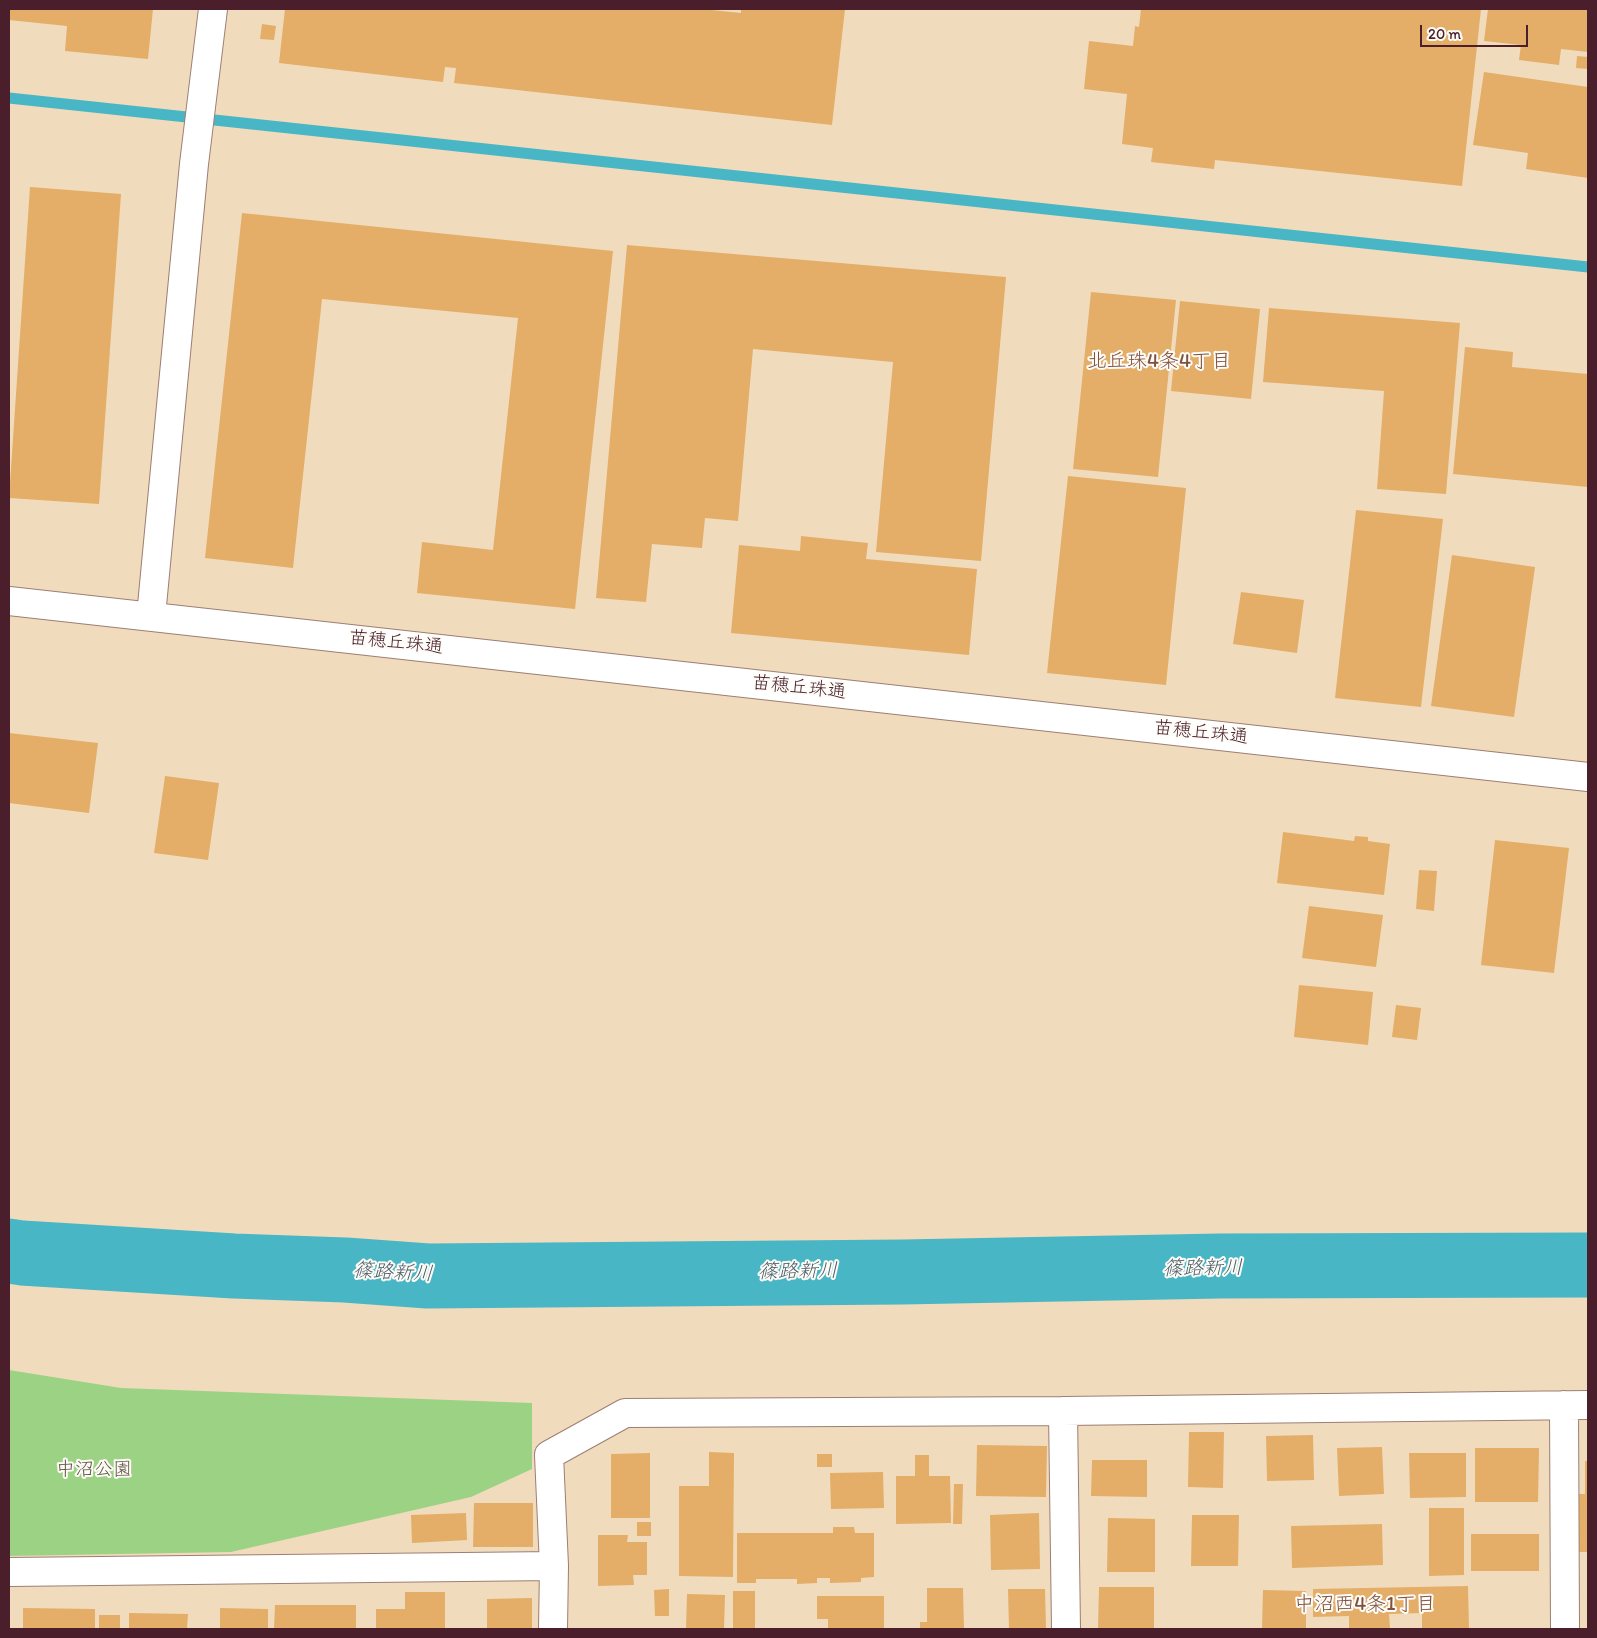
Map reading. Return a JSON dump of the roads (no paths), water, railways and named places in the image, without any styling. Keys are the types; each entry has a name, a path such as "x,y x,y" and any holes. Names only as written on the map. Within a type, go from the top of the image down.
{"street":[{"path":"151,616 194,164 213,9"},
{"name":"苗穂丘珠通","path":"9,600 1588,777"},
{"path":"554,1629 554,1566 549,1455 624,1413 1063,1411 1576,1405 1565,1629"},
{"path":"1063,1411 1066,1629"},
{"path":"9,1572 554,1566"}],"waterway":[{"path":"9,98 1588,267"},
{"name":"篠路新川","path":"9,1251 234,1266 345,1270 428,1276 902,1272 1220,1266 1588,1265"}],"district":[{"name":"北丘珠4条4丁目","path":"1159,362"},
{"name":"中沼西4条1丁目","path":"1365,1605"}],"park label":[{"name":"中沼公園","path":"94,1470"}]}
